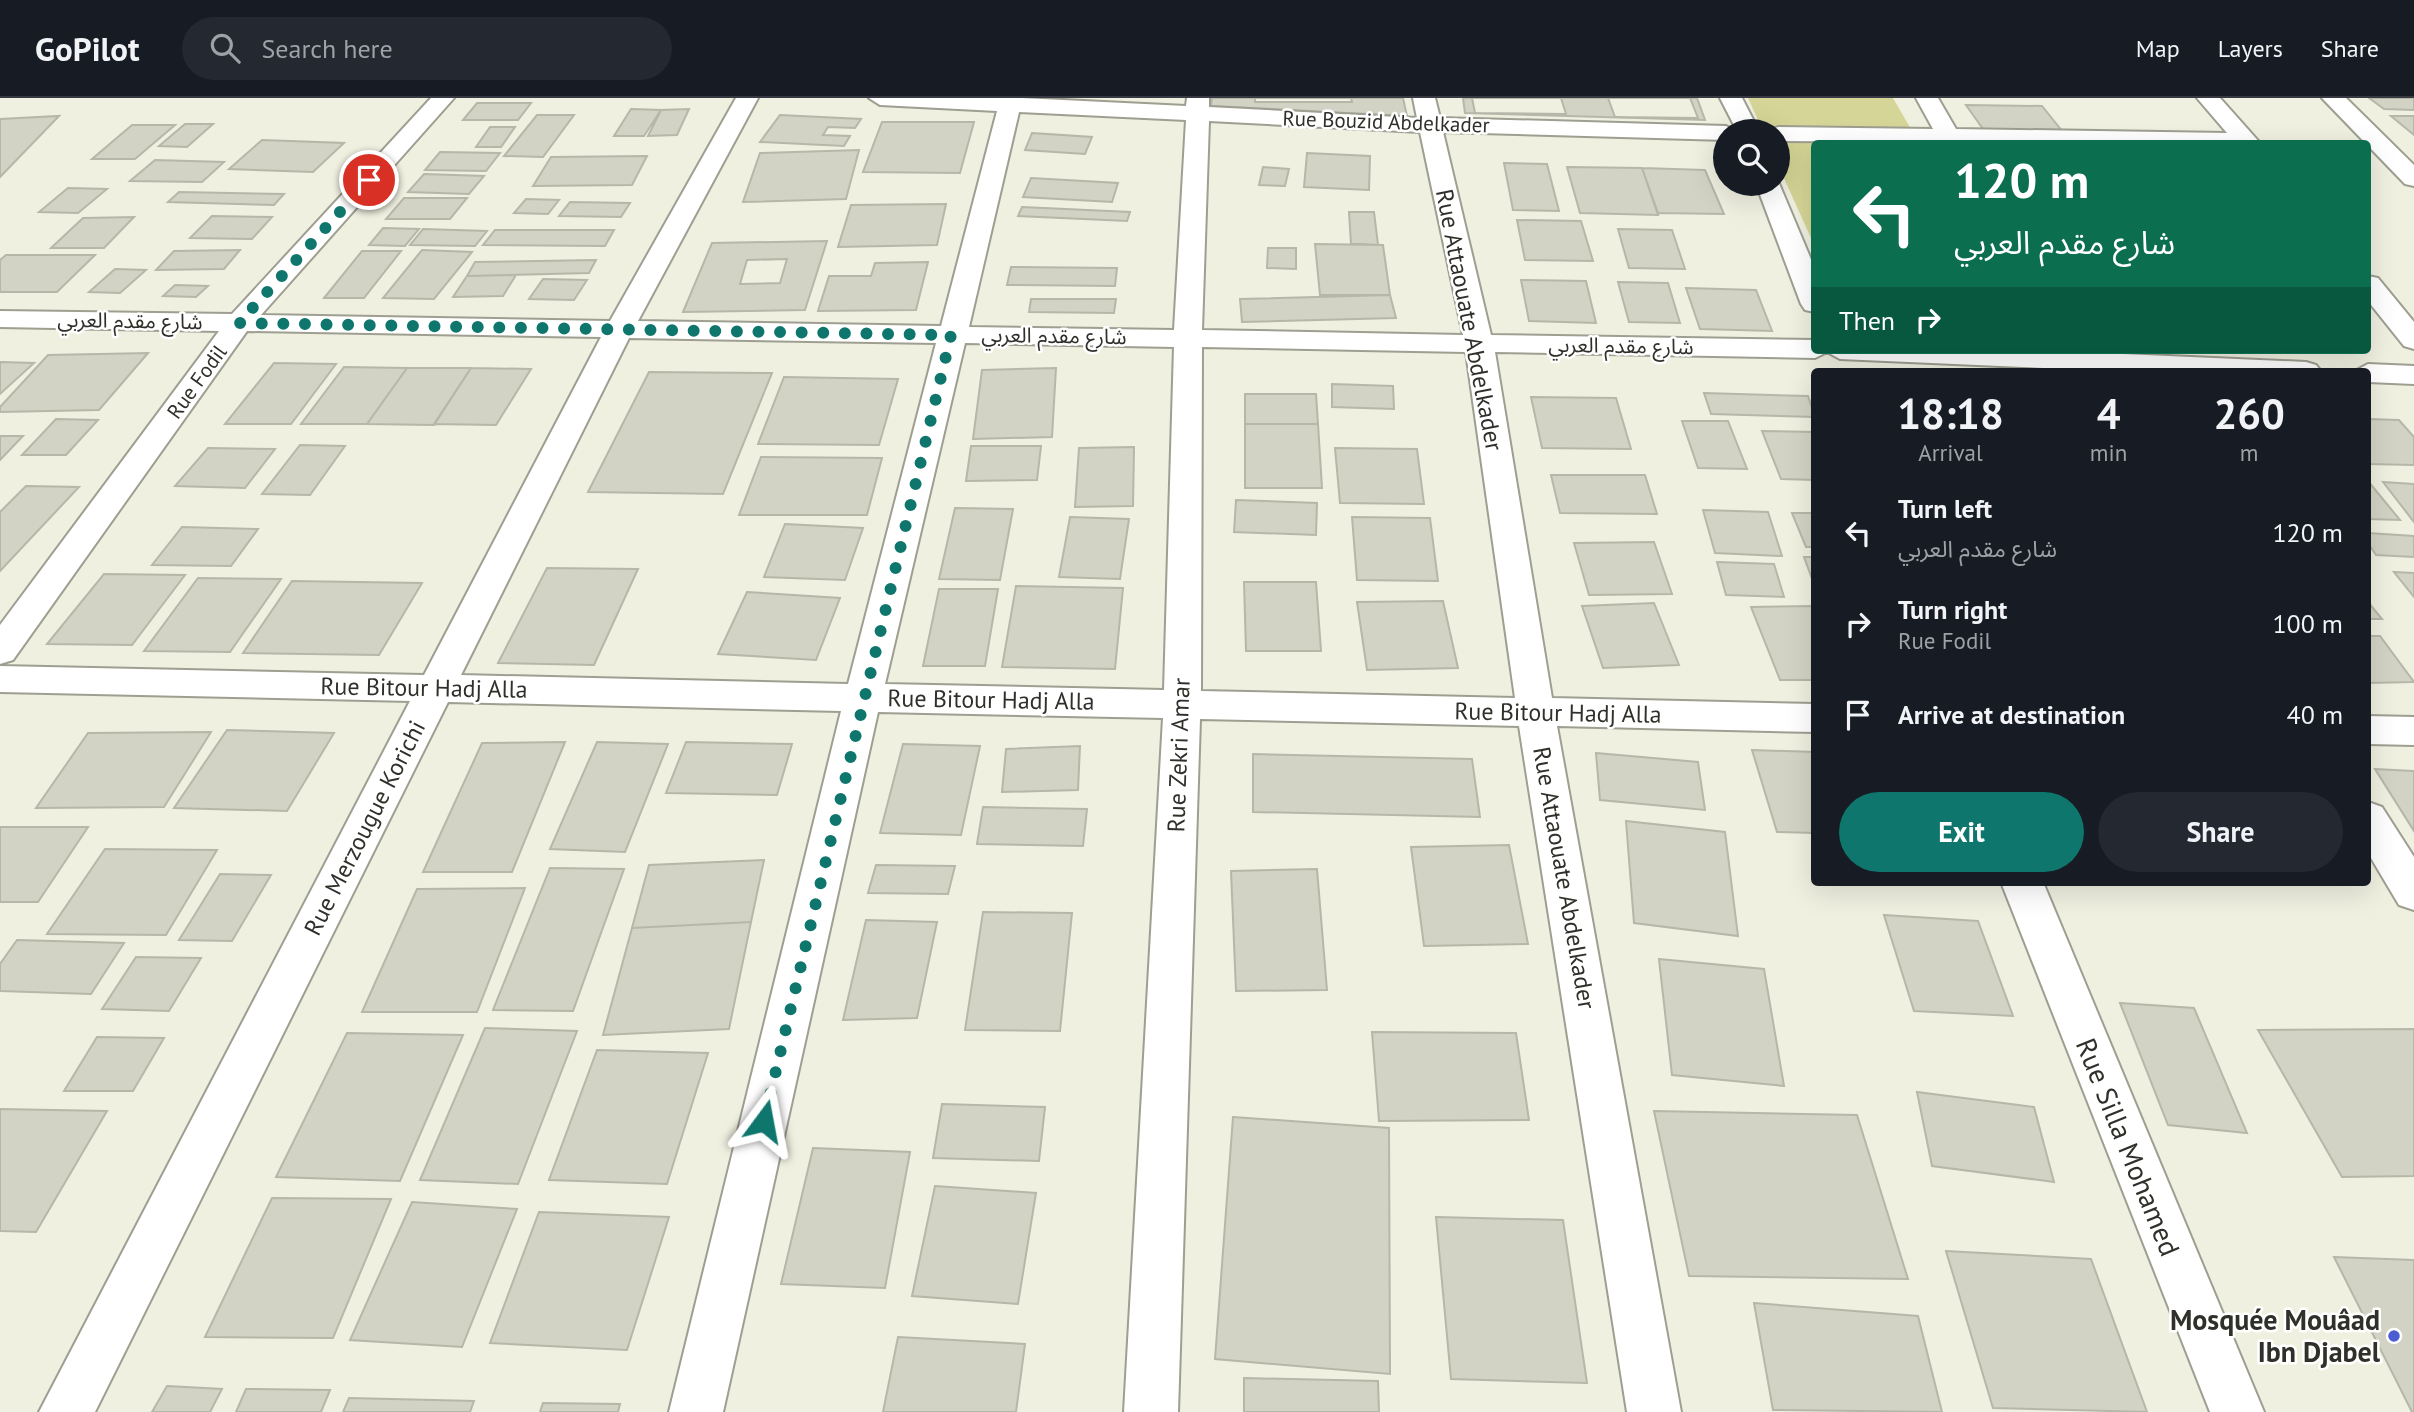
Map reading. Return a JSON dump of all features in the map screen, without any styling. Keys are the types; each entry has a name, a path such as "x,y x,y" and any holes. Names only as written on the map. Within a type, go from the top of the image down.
{"street":[{"name":"Rue Fodil","path":"0,651 239,323 443,98"},
{"name":"Rue Merzougue Korichi","path":"66,1412 620,328 747,98"},
{"name":"Rue Bouzid Abdelkader","path":"880,98 1426,111 1713,132"},
{"path":"1731,98 1742,119"},
{"path":"1927,98 1950,140"},
{"path":"2208,98 2247,140"},
{"path":"2333,98 2402,153 2414,179"},
{"path":"696,1412 863,697 1010,102"},
{"name":"Rue Zekri Amar","path":"1151,1412 1182,705 1188,337 1197,106"},
{"name":"Rue Attaouate Abdelkader","path":"1426,111 1479,343 1536,712 1654,1412"},
{"path":"1790,134 1926,140"},
{"path":"1773,196 1811,294"},
{"path":"2371,288 2414,340"},
{"name":"شارع مقدم العربي","path":"0,319 1811,349"},
{"path":"1924,354 2235,368"},
{"path":"2371,373 2414,375"},
{"name":"Rue Bitour Hadj Alla","path":"0,679 1811,718"},
{"path":"2371,730 2414,731"},
{"path":"2371,823 2414,893"},
{"name":"Rue Silla Mohamed","path":"2024,886 2237,1412"}],"green space":[{"path":"1748,98 1893,98 1917,140 1811,140 1811,238 1790,192 1790,119 1758,119"}],"building":[{"path":"1212,98 1403,98 1407,116 1211,106"},
{"path":"1255,98 1351,98 1352,102 1255,102"},
{"path":"1463,98 1697,98 1705,120 1465,113"},
{"path":"1472,98 1561,98 1566,114 1475,113"},
{"path":"1608,98 1690,98 1698,118 1615,117"},
{"path":"2369,98 2414,98 2414,110 2384,109"},
{"path":"477,103 531,103 518,120 463,120"},
{"path":"1966,105 2042,106 2062,131 1983,129"},
{"path":"631,109 661,110 644,136 614,136"},
{"path":"689,109 677,135 648,136 661,110"},
{"path":"537,115 574,115 543,157 504,156"},
{"path":"780,115 861,119 855,128 828,127 823,135 850,136 844,146 760,142"},
{"path":"59,116 0,177 0,119"},
{"path":"2391,116 2414,116 2414,135"},
{"path":"882,122 974,122 960,173 863,172"},
{"path":"185,124 213,124 187,147 159,146"},
{"path":"132,125 175,125 135,159 92,159"},
{"path":"490,127 515,127 501,147 476,147"},
{"path":"1032,133 1092,137 1085,154 1025,150"},
{"path":"262,140 344,143 313,172 229,169"},
{"path":"859,150 846,199 743,202 760,153"},
{"path":"440,152 500,153 486,171 425,170"},
{"path":"1307,153 1370,156 1369,190 1304,187"},
{"path":"647,156 632,185 533,186 551,157"},
{"path":"155,160 224,162 202,182 130,181"},
{"path":"1504,163 1547,164 1559,211 1513,210"},
{"path":"1263,167 1289,169 1285,186 1259,185"},
{"path":"1567,167 1642,168 1658,215 1580,213"},
{"path":"1642,168 1705,170 1713,189 1713,196 1716,196 1724,214 1658,213"},
{"path":"424,174 484,176 469,194 408,192"},
{"path":"1031,178 1118,183 1112,202 1023,197"},
{"path":"68,188 107,189 78,213 39,212"},
{"path":"179,192 284,194 274,205 168,202"},
{"path":"404,198 467,198 450,219 386,219"},
{"path":"526,199 559,200 548,214 514,213"},
{"path":"570,202 630,203 621,217 559,216"},
{"path":"946,204 937,245 838,247 851,205"},
{"path":"1022,207 1130,212 1127,221 1018,216"},
{"path":"1349,212 1374,212 1378,245 1351,244"},
{"path":"212,216 272,217 252,239 190,238"},
{"path":"134,217 104,248 51,248 83,218"},
{"path":"1517,220 1581,221 1593,261 1525,260"},
{"path":"383,228 419,229 405,246 369,245"},
{"path":"423,229 487,231 475,246 410,245"},
{"path":"1618,229 1672,230 1685,269 1629,268"},
{"path":"495,230 614,230 605,246 483,245"},
{"path":"827,241 805,310 683,312 712,243","holes":["787,259 780,283 740,284 747,260"]},
{"path":"1315,244 1383,245 1390,295 1320,295"},
{"path":"1268,248 1296,248 1296,269 1267,268"},
{"path":"240,250 224,269 156,270 174,251"},
{"path":"422,250 472,252 434,299 383,298"},
{"path":"362,251 401,251 364,298 324,298"},
{"path":"6,255 95,255 57,292 0,292 0,260"},
{"path":"596,260 589,273 467,276 475,262"},
{"path":"928,262 916,310 818,311 829,276 871,276 875,263"},
{"path":"1011,267 1117,268 1115,286 1007,285"},
{"path":"115,269 146,270 120,293 89,292"},
{"path":"516,275 503,296 453,297 467,276"},
{"path":"543,279 587,280 574,300 529,299"},
{"path":"1521,280 1586,281 1596,323 1529,321"},
{"path":"1618,282 1668,283 1680,323 1629,322"},
{"path":"175,285 208,286 196,297 163,296"},
{"path":"1686,288 1756,290 1772,331 1700,329"},
{"path":"1390,295 1396,318 1242,322 1240,299"},
{"path":"1031,299 1116,299 1114,313 1029,312"},
{"path":"148,353 99,410 0,412 0,407 48,355"},
{"path":"0,362 34,363 0,394"},
{"path":"274,363 336,364 291,424 225,424"},
{"path":"344,367 407,368 367,424 301,424"},
{"path":"407,368 471,368 434,425 367,424"},
{"path":"471,368 531,369 496,425 434,424"},
{"path":"1056,368 1052,437 973,439 982,370"},
{"path":"649,372 772,373 723,494 588,492"},
{"path":"784,377 898,379 879,445 758,444"},
{"path":"1332,384 1393,386 1394,409 1332,407"},
{"path":"1704,393 1808,396 1811,405 1811,417 1711,414"},
{"path":"1245,394 1316,394 1318,424 1245,424"},
{"path":"1531,397 1616,398 1631,449 1542,448"},
{"path":"56,419 98,420 66,455 22,455"},
{"path":"2371,419 2399,420 2414,437 2414,465 2371,464"},
{"path":"1682,421 1728,421 1747,469 1698,468"},
{"path":"1245,424 1318,424 1322,488 1245,488"},
{"path":"1762,431 1811,432 1811,480 1781,479"},
{"path":"0,436 23,436 0,460"},
{"path":"300,445 345,446 310,495 262,494"},
{"path":"971,446 1041,446 1037,480 966,481"},
{"path":"1134,447 1133,506 1075,507 1079,448"},
{"path":"208,448 275,449 245,488 175,486"},
{"path":"1335,448 1417,449 1424,504 1340,503"},
{"path":"761,457 882,458 867,515 739,515"},
{"path":"1551,475 1645,475 1657,514 1560,513"},
{"path":"2383,482 2414,484 2414,522"},
{"path":"2371,485 2400,520 2371,519"},
{"path":"26,486 79,487 0,571 0,512"},
{"path":"1236,500 1317,503 1316,535 1234,532"},
{"path":"955,508 1013,509 1000,580 939,579"},
{"path":"1703,510 1768,512 1782,556 1715,553"},
{"path":"1792,513 1811,513 1811,547 1806,547"},
{"path":"1070,517 1129,519 1120,579 1059,577"},
{"path":"1352,517 1430,518 1438,581 1357,580"},
{"path":"785,524 863,528 845,580 764,577"},
{"path":"182,527 258,529 231,566 152,565"},
{"path":"2371,533 2414,536 2414,557 2376,555 2371,548"},
{"path":"1654,542 1672,594 1589,595 1574,543"},
{"path":"1804,557 1811,557 1811,576"},
{"path":"1717,562 1774,564 1784,597 1726,595"},
{"path":"547,568 638,569 594,665 498,663"},
{"path":"2394,572 2414,573 2414,597"},
{"path":"104,574 185,575 132,645 47,644"},
{"path":"198,578 281,579 230,652 144,651"},
{"path":"292,581 422,583 379,655 243,653"},
{"path":"1244,582 1316,582 1321,651 1246,651"},
{"path":"1016,586 1123,588 1115,669 1002,667"},
{"path":"939,589 998,589 985,666 923,666"},
{"path":"747,592 840,598 816,660 718,654"},
{"path":"1443,601 1458,668 1367,670 1357,602"},
{"path":"1654,603 1679,665 1603,668 1582,606"},
{"path":"1811,606 1811,680 1780,680 1751,607"},
{"path":"2371,606 2382,619 2371,619"},
{"path":"2371,636 2380,636 2414,682 2371,683"},
{"path":"227,730 334,733 287,811 174,808"},
{"path":"211,732 164,807 36,808 88,733"},
{"path":"565,742 512,872 423,872 482,743"},
{"path":"597,742 668,744 625,852 550,849"},
{"path":"686,742 792,744 777,795 666,793"},
{"path":"903,744 980,746 961,835 880,833"},
{"path":"1080,746 1078,790 1002,792 1006,749"},
{"path":"1752,750 1811,752 1811,833 1777,832"},
{"path":"1596,753 1698,762 1705,810 1600,800"},
{"path":"1253,754 1472,759 1480,817 1253,812"},
{"path":"2375,769 2414,771 2414,831"},
{"path":"983,807 1087,809 1083,846 977,844"},
{"path":"1626,821 1725,832 1738,936 1634,923"},
{"path":"0,827 88,827 38,902 0,902"},
{"path":"1509,845 1528,944 1424,946 1411,847"},
{"path":"105,849 217,850 166,935 47,934"},
{"path":"764,860 751,922 632,928 649,865"},
{"path":"876,865 955,866 948,894 868,893"},
{"path":"550,868 624,869 573,1011 493,1010"},
{"path":"1317,869 1327,990 1236,991 1231,871"},
{"path":"220,874 271,875 232,941 179,940"},
{"path":"525,888 477,1012 362,1012 417,889"},
{"path":"983,912 1072,913 1060,1031 965,1030"},
{"path":"1884,915 1978,921 2013,1016 1914,1011"},
{"path":"866,920 937,922 917,1018 843,1020"},
{"path":"751,922 729,1029 603,1035 632,928"},
{"path":"17,940 124,943 91,994 0,991 0,964"},
{"path":"136,957 201,958 169,1011 102,1009"},
{"path":"1659,959 1764,969 1784,1086 1672,1075"},
{"path":"2120,1003 2194,1008 2247,1133 2168,1125"},
{"path":"485,1028 577,1031 518,1184 420,1180"},
{"path":"2414,1029 2414,1176 2342,1177 2258,1030"},
{"path":"1372,1032 1516,1033 1529,1120 1379,1121"},
{"path":"347,1033 463,1035 400,1181 276,1177"},
{"path":"97,1037 164,1038 133,1091 64,1091"},
{"path":"597,1050 708,1053 667,1184 549,1180"},
{"path":"1917,1092 2034,1107 2054,1182 1932,1166"},
{"path":"942,1104 1045,1107 1039,1161 933,1158"},
{"path":"0,1109 107,1111 36,1232 0,1231"},
{"path":"1654,1111 1857,1115 1908,1279 1689,1276"},
{"path":"1233,1117 1389,1128 1390,1374 1215,1359"},
{"path":"813,1148 910,1152 885,1288 781,1284"},
{"path":"935,1186 1036,1193 1018,1304 912,1296"},
{"path":"272,1198 391,1199 333,1338 205,1337"},
{"path":"412,1202 517,1209 462,1347 350,1340"},
{"path":"539,1212 669,1217 627,1350 490,1343"},
{"path":"1436,1217 1563,1220 1587,1383 1451,1379"},
{"path":"1946,1251 2091,1259 2147,1412 1993,1408"},
{"name":"Mosquée Mouâad Ibn Djabel","path":"2334,1257 2414,1260 2414,1412 2412,1412"},
{"path":"1754,1303 1918,1316 1942,1412 1773,1410"},
{"path":"898,1337 1025,1344 1016,1412 883,1412"},
{"path":"1244,1378 1378,1381 1379,1412 1244,1412"},
{"path":"167,1386 222,1389 210,1412 152,1412"},
{"path":"246,1389 330,1390 321,1412 236,1412"},
{"path":"349,1398 474,1401 470,1412 343,1412"},
{"path":"543,1403 620,1404 618,1412 540,1412"}],"place":[{"name":"Mosquée Mouâad Ibn Djabel","path":"2394,1336"}],"route":[{"path":"369,180 239,323 951,335 764,1121"}]}
